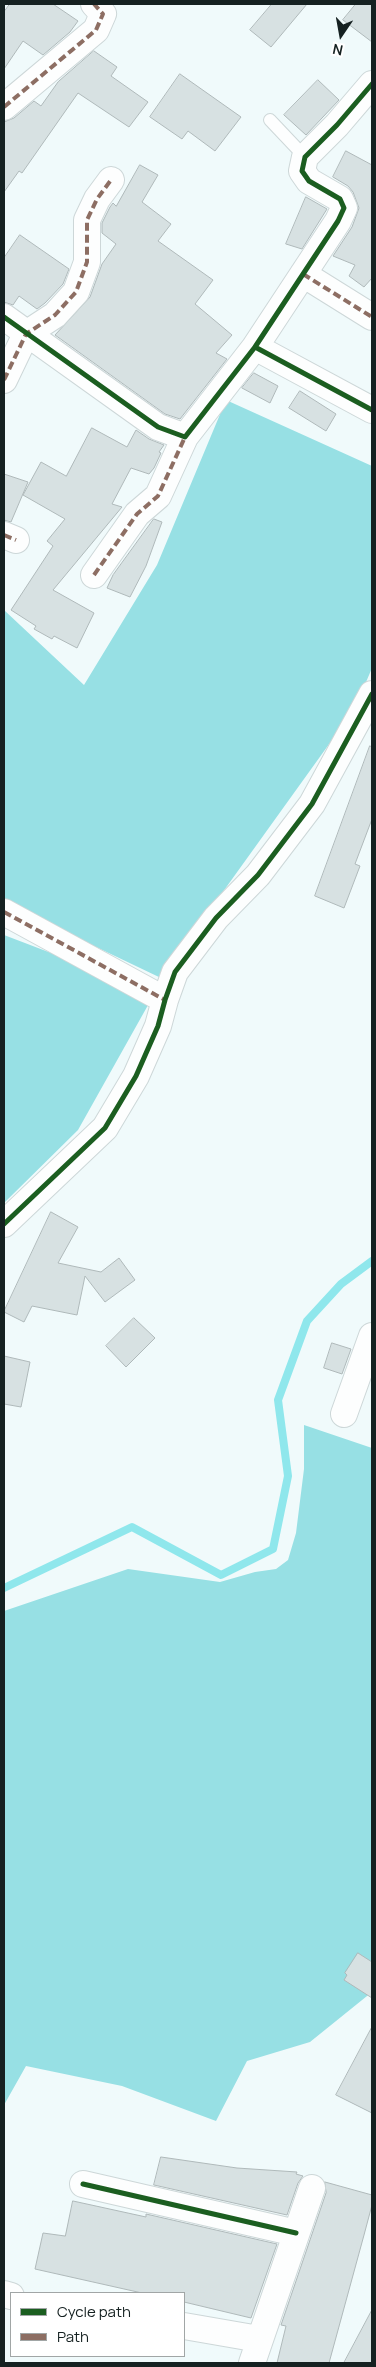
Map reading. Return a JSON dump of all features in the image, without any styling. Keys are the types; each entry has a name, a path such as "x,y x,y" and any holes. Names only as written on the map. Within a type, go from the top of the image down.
{"street":[{"path":"4,107 96,30 98,9"},
{"path":"94,574 137,514 158,496 185,437 255,347 338,221 344,208 340,199 309,181 302,171 305,157 337,125 372,84"},
{"path":"4,380 26,334 55,315 76,292 87,262 87,220 97,199 110,180"},
{"path":"303,274 372,318"},
{"path":"4,317 158,427 185,437"},
{"path":"255,347 372,410"},
{"path":"4,1224 105,1128 136,1076 158,1026 165,1000 176,972 216,918 258,875 312,804 372,694"},
{"path":"4,912 165,1000"},
{"path":"344,1414 372,1336"},
{"path":"83,2184 296,2233"},
{"path":"185,2326 256,2351 312,2188"}],"lane":[{"path":"270,120 305,157"}],"shaded area":[{"path":"226,400 372,466 372,668 355,708 161,978 4,903 4,610 84,685 157,565"},
{"path":"4,935 59,956 152,998 78,1130 4,1203"},
{"path":"304,1425 372,1448 372,1992 310,2042 247,2061 216,2121 122,2086 26,2066 4,2105 4,1611 128,1569 220,1582 255,1572 276,1569 288,1560 296,1533 304,1469"}],"building":[{"path":"10,4 53,4 78,21 70,32 43,55 23,41 4,69 4,12"},
{"path":"272,4 307,4 271,47 250,30"},
{"path":"356,4 372,4 372,42 343,20"},
{"path":"94,51 117,67 111,76 148,102 129,127 78,93 22,173 19,171 4,192 4,122 14,118 34,101 41,106 58,82"},
{"path":"180,74 241,117 215,151 188,131 182,139 150,117"},
{"path":"318,80 339,100 306,135 284,115"},
{"path":"346,151 372,165 372,278 364,287 349,276 355,265 333,256 352,227 359,208 353,192 348,186 333,177"},
{"path":"140,165 158,175 142,202 171,224 158,241 213,280 195,304 232,335 216,353 227,359 180,419 165,414 55,335 90,297 102,264 116,244 102,233 102,223 113,203 116,206"},
{"path":"306,197 327,209 302,249 286,244"},
{"path":"20,235 69,269 63,284 37,309 19,296 13,305 4,302 4,258"},
{"path":"254,373 278,386 270,403 242,388"},
{"path":"300,391 336,414 326,431 289,408"},
{"path":"92,428 127,447 136,430 149,439 164,445 159,452 161,453 154,468 149,474 131,468 112,504 122,507 53,590 94,613 77,648 54,636 52,639 34,629 36,626 11,610 53,546 47,541 65,519 23,495 41,462 66,476"},
{"path":"4,474 28,482 11,522 4,520"},
{"path":"154,519 162,522 146,566 130,597 107,588 113,575"},
{"path":"370,746 372,747 372,819 355,864 360,866 344,908 315,896"},
{"path":"51,1212 78,1227 58,1263 101,1272 119,1258 135,1280 105,1302 85,1276 77,1315 32,1306 24,1322 4,1312"},
{"path":"134,1318 155,1338 126,1367 106,1346"},
{"path":"332,1343 351,1349 342,1374 324,1368"},
{"path":"4,1356 30,1362 21,1407 4,1404"},
{"path":"358,1953 372,1962 372,1998 344,1980 347,1975 345,1973"},
{"path":"372,2027 372,2113 336,2095"},
{"path":"161,2157 237,2168 297,2172 296,2174 303,2176 298,2183 287,2215 154,2185"},
{"path":"325,2182 372,2195 372,2205 329,2363 277,2363 286,2326 281,2325 326,2193"},
{"path":"73,2201 146,2217 146,2214 277,2244 251,2318 185,2302 185,2292 138,2292 35,2269 43,2233 65,2236"},
{"path":"372,2310 372,2363 344,2363"}],"waterway":[{"path":"4,1588 132,1527 221,1575 273,1549 288,1476 278,1400 307,1321 341,1284 372,1261"}],"marked path":[{"path":"4,107 96,30 103,14 94,4"},
{"path":"4,380 26,334 55,315 76,292 87,262 87,220 97,199 111,180"},
{"path":"303,274 372,317"},
{"path":"94,575 137,514 158,496 185,437"},
{"path":"4,535 16,540"},
{"path":"4,912 165,1000"}],"cycle path":[{"path":"255,347 338,221 344,208 340,199 309,181 302,171 305,157 337,125 372,84"},
{"path":"4,317 158,427 185,437 255,347 372,410"},
{"path":"4,1224 105,1128 136,1076 158,1026 175,972 216,918 258,875 312,804 372,694"},
{"path":"83,2184 296,2233"}]}
